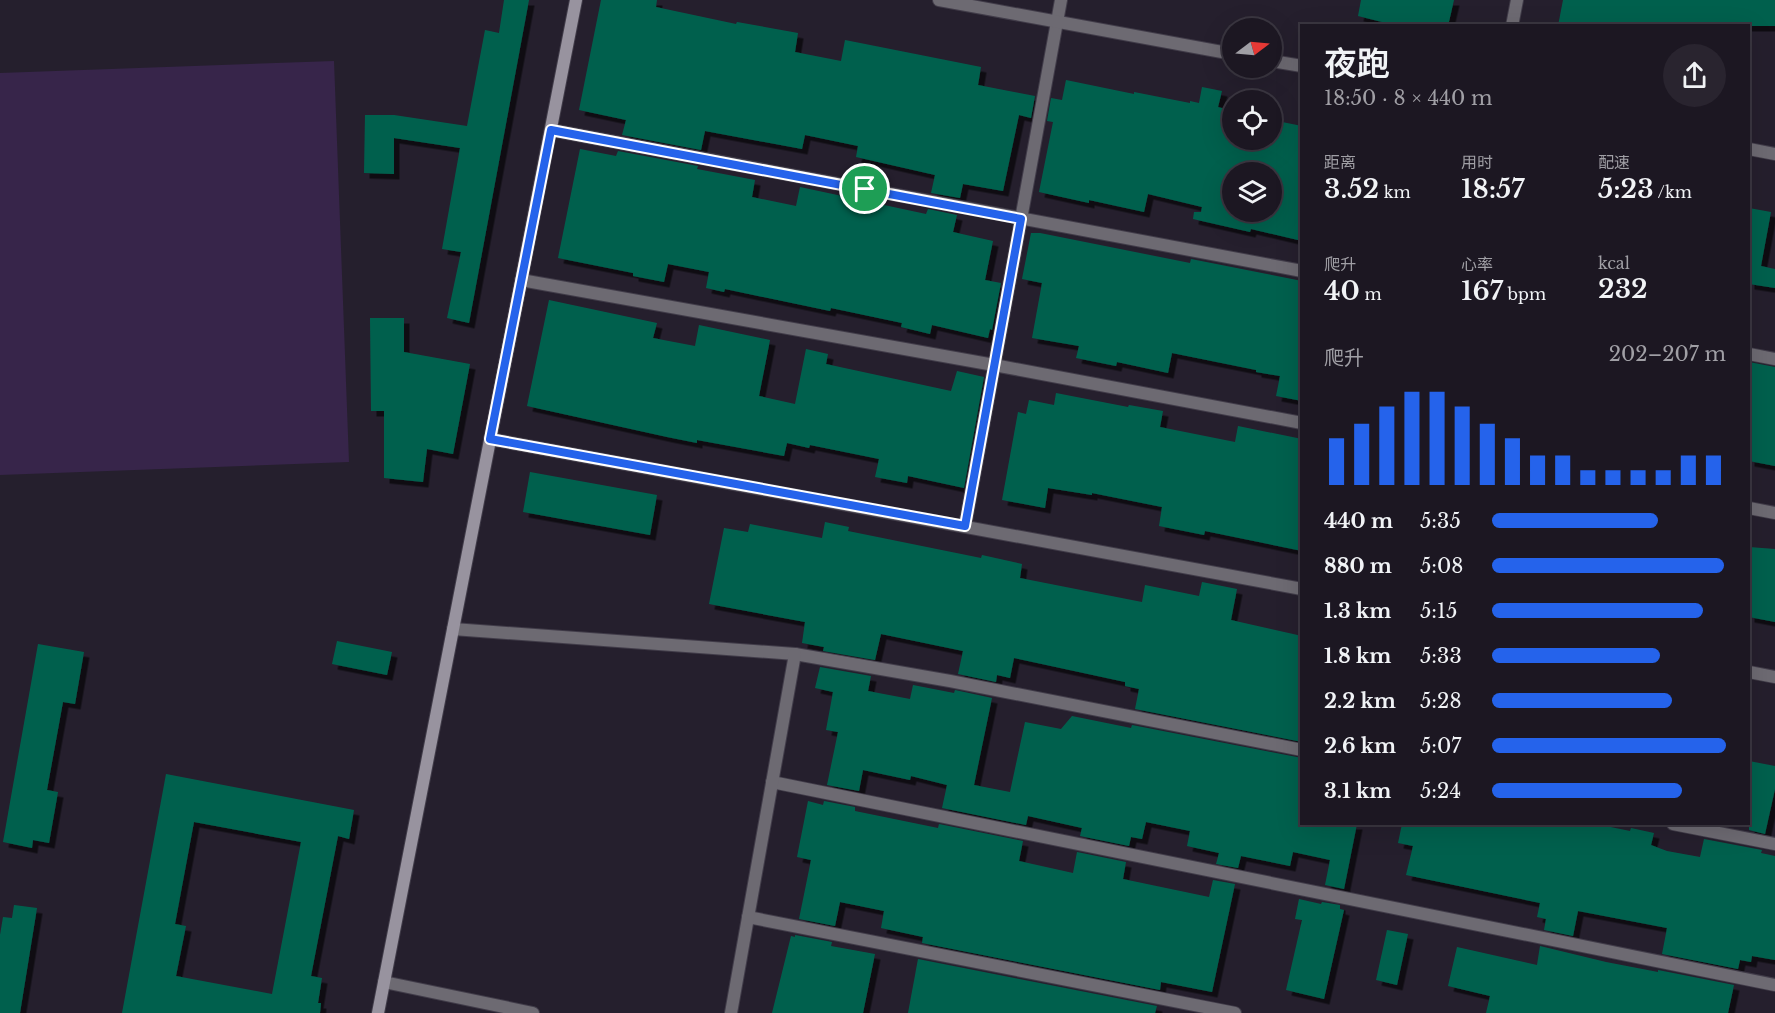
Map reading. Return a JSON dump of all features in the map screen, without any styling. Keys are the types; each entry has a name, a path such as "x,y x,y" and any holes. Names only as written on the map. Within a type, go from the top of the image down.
{"street":[{"path":"378,1013 576,0"},
{"path":"939,0 1222,52"},
{"path":"965,526 1061,0"},
{"path":"1512,24 1517,0"},
{"path":"1282,63 1300,66"},
{"path":"551,130 1300,271"},
{"path":"1750,149 1775,154"},
{"path":"521,280 994,364 1300,423"},
{"path":"1750,354 1775,359"},
{"path":"490,439 1300,589"},
{"path":"1750,508 1775,513"},
{"path":"453,630 795,654 950,681 1300,750"},
{"path":"731,1013 795,654"},
{"path":"1750,672 1775,677"},
{"path":"772,782 1775,985"},
{"path":"1678,825 1775,844"},
{"path":"748,917 1235,1013"},
{"path":"384,982 533,1013"}],"shaded area":[{"path":"334,61 349,462 0,475 0,73"}],"building":[{"path":"504,0 529,0 469,323 447,318 461,252 442,249 460,148 394,138 394,174 364,173 365,115 394,115 467,126 485,30 499,33"},
{"path":"601,0 657,0 656,7 736,24 737,22 798,33 795,52 841,61 845,40 981,67 978,85 1035,96 1031,118 1019,115 1003,191 963,184 960,198 931,193 935,175 856,157 858,146 805,135 802,149 705,131 701,150 622,135 626,120 579,110"},
{"path":"1361,0 1454,0 1448,24 1390,24 1358,16"},
{"path":"1563,0 1775,0 1775,26 1558,24"},
{"path":"1066,80 1190,103 1190,101 1199,103 1202,87 1222,91 1218,107 1222,108 1222,150 1282,150 1282,122 1300,126 1300,241 1193,219 1194,212 1201,212 1202,207 1148,194 1144,212 1039,192 1053,122 1047,121 1051,98 1062,100"},
{"path":"580,149 616,156 618,151 698,166 697,169 755,180 752,197 796,206 800,187 926,214 928,209 957,215 953,232 993,241 985,280 1001,283 992,330 990,329 988,338 932,325 930,334 901,327 902,323 831,308 830,311 725,289 724,292 706,288 709,272 668,264 664,282 633,276 633,273 558,258"},
{"path":"1750,208 1771,212 1761,266 1775,269 1775,288 1750,284"},
{"path":"1031,233 1040,233 1190,263 1191,259 1300,281 1300,401 1276,396 1280,376 1172,353 1168,373 1117,362 1116,366 1076,358 1079,346 1032,338 1042,283 1022,279"},
{"path":"549,300 657,323 653,338 695,346 699,325 770,340 759,396 795,404 806,349 828,354 826,364 951,391 957,371 984,377 964,488 908,476 907,483 875,477 879,459 810,445 809,448 787,443 784,456 697,440 697,443 527,406"},
{"path":"370,318 404,318 404,352 470,364 453,454 427,449 423,482 384,478 384,411 371,411"},
{"path":"1750,362 1775,367 1775,466 1750,461"},
{"path":"1056,393 1128,407 1129,405 1163,411 1160,427 1235,442 1238,426 1300,439 1300,551 1205,531 1204,535 1159,526 1162,507 1092,493 1092,495 1048,488 1045,508 1002,500 1018,412 1026,414 1029,400 1054,405"},
{"path":"530,472 657,495 650,535 523,512"},
{"path":"825,522 849,527 848,531 1022,564 1020,578 1142,602 1145,585 1199,596 1202,582 1237,589 1231,620 1300,636 1300,742 1135,709 1139,689 1125,686 1125,682 1014,658 1010,678 997,675 996,682 958,674 963,651 881,634 875,660 823,651 824,647 802,643 805,622 709,604 724,528 748,532 750,524 822,538"},
{"path":"1750,547 1775,549 1775,622 1750,617"},
{"path":"337,641 392,652 387,675 332,664"},
{"path":"38,644 84,652 75,704 63,702 47,790 58,792 49,843 33,840 32,848 3,842"},
{"path":"820,667 871,676 868,691 910,699 913,685 954,693 955,690 992,698 974,785 1010,792 1025,722 1061,729 1072,716 1131,728 1132,725 1300,758 1300,825 1357,825 1344,889 1325,885 1330,860 1293,852 1290,866 1241,856 1238,868 1216,864 1219,853 1187,846 1190,831 1146,822 1142,839 1131,837 1129,846 1080,836 1082,828 1028,816 1026,825 942,808 947,785 911,776 910,780 863,770 859,791 827,785 838,732 826,730 833,692 815,688"},
{"path":"1750,761 1775,766 1775,789 1765,834 1749,830"},
{"path":"166,774 354,810 349,839 338,836 311,976 322,978 318,1003 321,1003 320,1013 122,1013","holes":["194,822 301,842 272,994 176,976 186,926 175,924"]},
{"path":"808,801 823,805 824,801 855,807 855,811 938,828 939,824 1023,841 1019,861 1073,873 1077,852 1126,862 1123,879 1209,897 1213,880 1235,884 1212,992 1161,982 1160,990 922,943 923,937 881,928 884,911 840,902 835,926 799,919 811,860 797,857"},
{"path":"1402,825 1601,825 1654,833 1651,845 1667,851 1700,857 1704,839 1762,850 1761,853 1775,856 1775,960 1752,956 1751,962 1740,960 1738,969 1662,954 1667,928 1578,911 1573,936 1544,930 1546,919 1537,917 1540,903 1406,875 1413,846 1398,843"},
{"path":"1299,899 1340,905 1340,909 1344,910 1324,999 1286,990 1302,920 1295,919"},
{"path":"14,905 37,908 20,1013 0,1013 0,935 3,917 12,918"},
{"path":"1387,930 1408,934 1397,985 1376,980"},
{"path":"795,935 832,942 831,946 875,954 863,1013 772,1013 791,936 795,937"},
{"path":"1540,946 1606,962 1734,985 1728,1013 1486,1013 1490,996 1448,986 1457,947 1537,965"},
{"path":"918,959 1157,1006 1155,1013 908,1013"}],"route":[{"path":"551,130 865,189 1021,219 965,526 490,439 551,130"}]}
